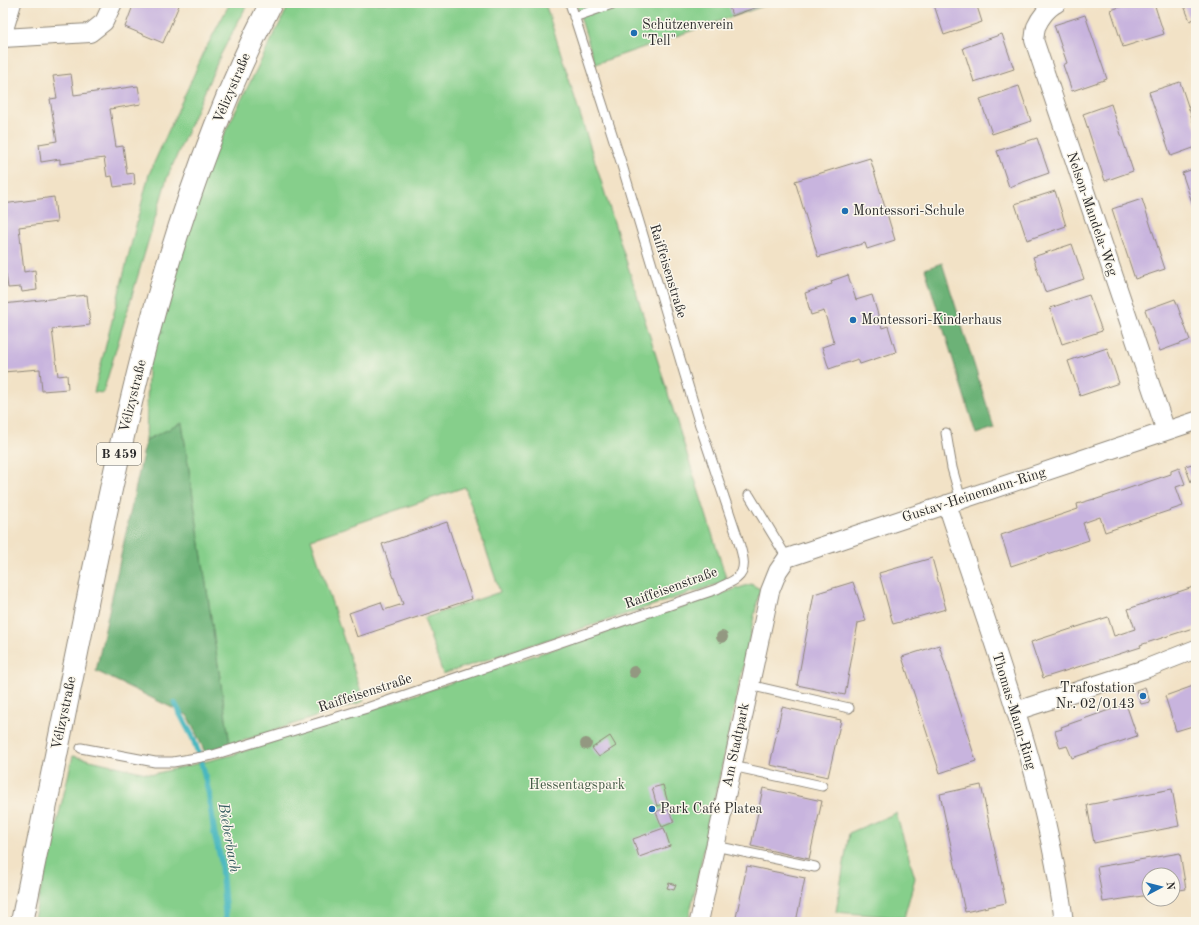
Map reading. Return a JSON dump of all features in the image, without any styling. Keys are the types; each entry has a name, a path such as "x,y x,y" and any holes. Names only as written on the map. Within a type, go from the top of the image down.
{"main road":[{"name":"Vélizystraße","path":"22,922 107,505 132,394 164,276 204,156 231,89 271,3"}],"street":[{"path":"3,33 12,3"},
{"path":"3,38 90,33 104,22 114,3"},
{"name":"Nelson-Mandela-Weg","path":"1057,3 1047,10 1041,18 1036,27 1034,40 1166,431"},
{"name":"Gustav-Heinemann-Ring","path":"786,558 1196,421"},
{"name":"Thomas-Mann-Ring","path":"954,502 1030,759 1054,861 1064,922"},
{"name":"Am Stadtpark","path":"699,922 770,591 778,571 786,558"},
{"path":"1016,711 1145,669 1196,649"}],"lane":[{"name":"Raiffeisenstraße","path":"81,748 155,762 173,762 213,755 367,708 717,589 737,578 743,570 743,557 738,539 699,422 621,162 570,3"},
{"path":"574,17 615,3"},
{"path":"946,433 952,468 954,502"},
{"path":"748,495 786,558"},
{"path":"749,684 849,708"},
{"path":"732,766 822,786"},
{"path":"715,846 815,866"}],"green space":[{"path":"230,3 248,3 221,54 167,178 103,393 94,392 149,174 205,50"},
{"path":"290,3 545,3 727,581 443,674 424,618 500,592 465,487 311,539 364,701 230,745 182,424 146,440 149,337 164,331 150,336 205,172"},
{"name":"Schützenverein \"Tell\"","path":"576,3 772,3 595,64"},
{"path":"942,263 994,428 976,434 925,269"},
{"path":"182,423 230,745 205,752 187,715 96,671 146,440"},
{"name":"Hessentagspark","path":"751,584 760,589 688,922 33,922 73,756 154,774 232,755"},
{"path":"896,813 915,878 904,918 836,912 849,833"}],"building":[{"path":"134,3 180,3 163,43 125,27"},
{"path":"728,3 768,3 732,16"},
{"path":"936,3 976,3 982,22 944,35 934,5 936,5"},
{"path":"1131,3 1154,3 1164,34 1123,47 1111,10"},
{"path":"1183,3 1196,3 1196,18 1190,21"},
{"path":"1085,15 1107,79 1072,91 1063,65 1067,63 1054,25"},
{"path":"1002,34 1014,69 974,82 963,48"},
{"path":"71,74 74,95 138,86 141,104 110,109 116,147 123,146 127,174 134,173 135,184 114,187 112,176 107,177 104,158 60,164 60,159 41,162 39,144 57,141 50,99 57,98 53,76"},
{"path":"1180,82 1196,130 1196,147 1171,156 1149,92"},
{"path":"1019,86 1031,121 992,134 980,99"},
{"path":"1111,104 1133,171 1105,181 1083,114"},
{"path":"1037,138 1049,173 1009,187 997,151"},
{"name":"Montessori-Schule","path":"870,158 895,240 867,249 865,243 818,257 795,181"},
{"path":"1196,168 1196,214 1182,173"},
{"path":"1055,191 1066,226 1027,240 1015,204"},
{"path":"54,197 57,222 19,227 24,272 35,270 37,290 22,292 21,287 8,288 6,274 3,275 3,204"},
{"path":"1142,199 1165,269 1135,279 1112,209"},
{"path":"1072,244 1084,279 1045,292 1033,257"},
{"name":"Montessori-Kinderhaus","path":"848,275 856,300 872,295 882,328 888,326 896,352 860,364 858,359 829,369 822,347 834,343 824,311 811,315 805,293 832,284 831,281"},
{"path":"87,295 90,325 52,329 58,376 67,375 68,389 42,391 40,369 3,372 3,304"},
{"path":"1089,295 1102,331 1062,344 1050,308"},
{"path":"1175,299 1190,340 1160,351 1145,310"},
{"path":"1107,348 1119,383 1080,396 1068,361"},
{"path":"1196,463 1196,480 1191,482 1185,466"},
{"path":"1179,468 1185,484 1176,487 1183,506 1105,532 1100,517 1083,523 1089,540 1011,566 1001,535 1078,509 1077,504 1094,500 1171,474 1171,471"},
{"path":"447,522 472,599 357,637 349,613 381,602 384,610 403,604 382,544"},
{"path":"932,558 946,609 893,624 879,573"},
{"path":"853,582 866,621 858,623 845,695 797,685 814,594"},
{"path":"1196,586 1196,627 1140,645 1141,647 1043,678 1031,642 1108,617 1114,636 1135,629 1128,609"},
{"path":"939,645 976,761 940,773 902,657"},
{"path":"1196,685 1196,725 1176,731 1165,696"},
{"name":"Trafostation Nr. 02/0143","path":"1145,687 1150,702 1141,704 1136,690"},
{"path":"1126,704 1137,736 1072,758 1067,746 1060,748 1055,731 1062,729 1061,727"},
{"path":"782,707 841,720 828,777 770,765"},
{"path":"610,736 616,746 599,757 592,748"},
{"path":"663,785 668,803 657,806 652,788"},
{"path":"981,785 1006,903 965,912 940,794"},
{"path":"763,788 822,801 809,859 751,846"},
{"path":"1172,789 1179,826 1094,843 1087,805"},
{"path":"667,807 674,822 662,827 656,812"},
{"path":"664,828 670,846 639,857 633,839"},
{"path":"1180,853 1186,889 1181,890 1181,867 1141,867 1141,896 1103,902 1097,867"},
{"path":"747,866 805,878 796,922 735,922"},
{"path":"669,883 676,885 674,890 667,888"}],"waterway":[{"name":"Bieberbach","path":"175,704 193,738 199,755"},
{"name":"Bieberbach","path":"201,760 209,794 214,832 221,860 226,922"}],"place":[{"name":"Schützenverein \"Tell\"","path":"634,33"},
{"name":"Montessori-Schule","path":"845,211"},
{"name":"Montessori-Kinderhaus","path":"853,320"},
{"name":"Trafostation Nr. 02/0143","path":"1143,696"},
{"name":"Park Café Platea","path":"652,809"}]}
